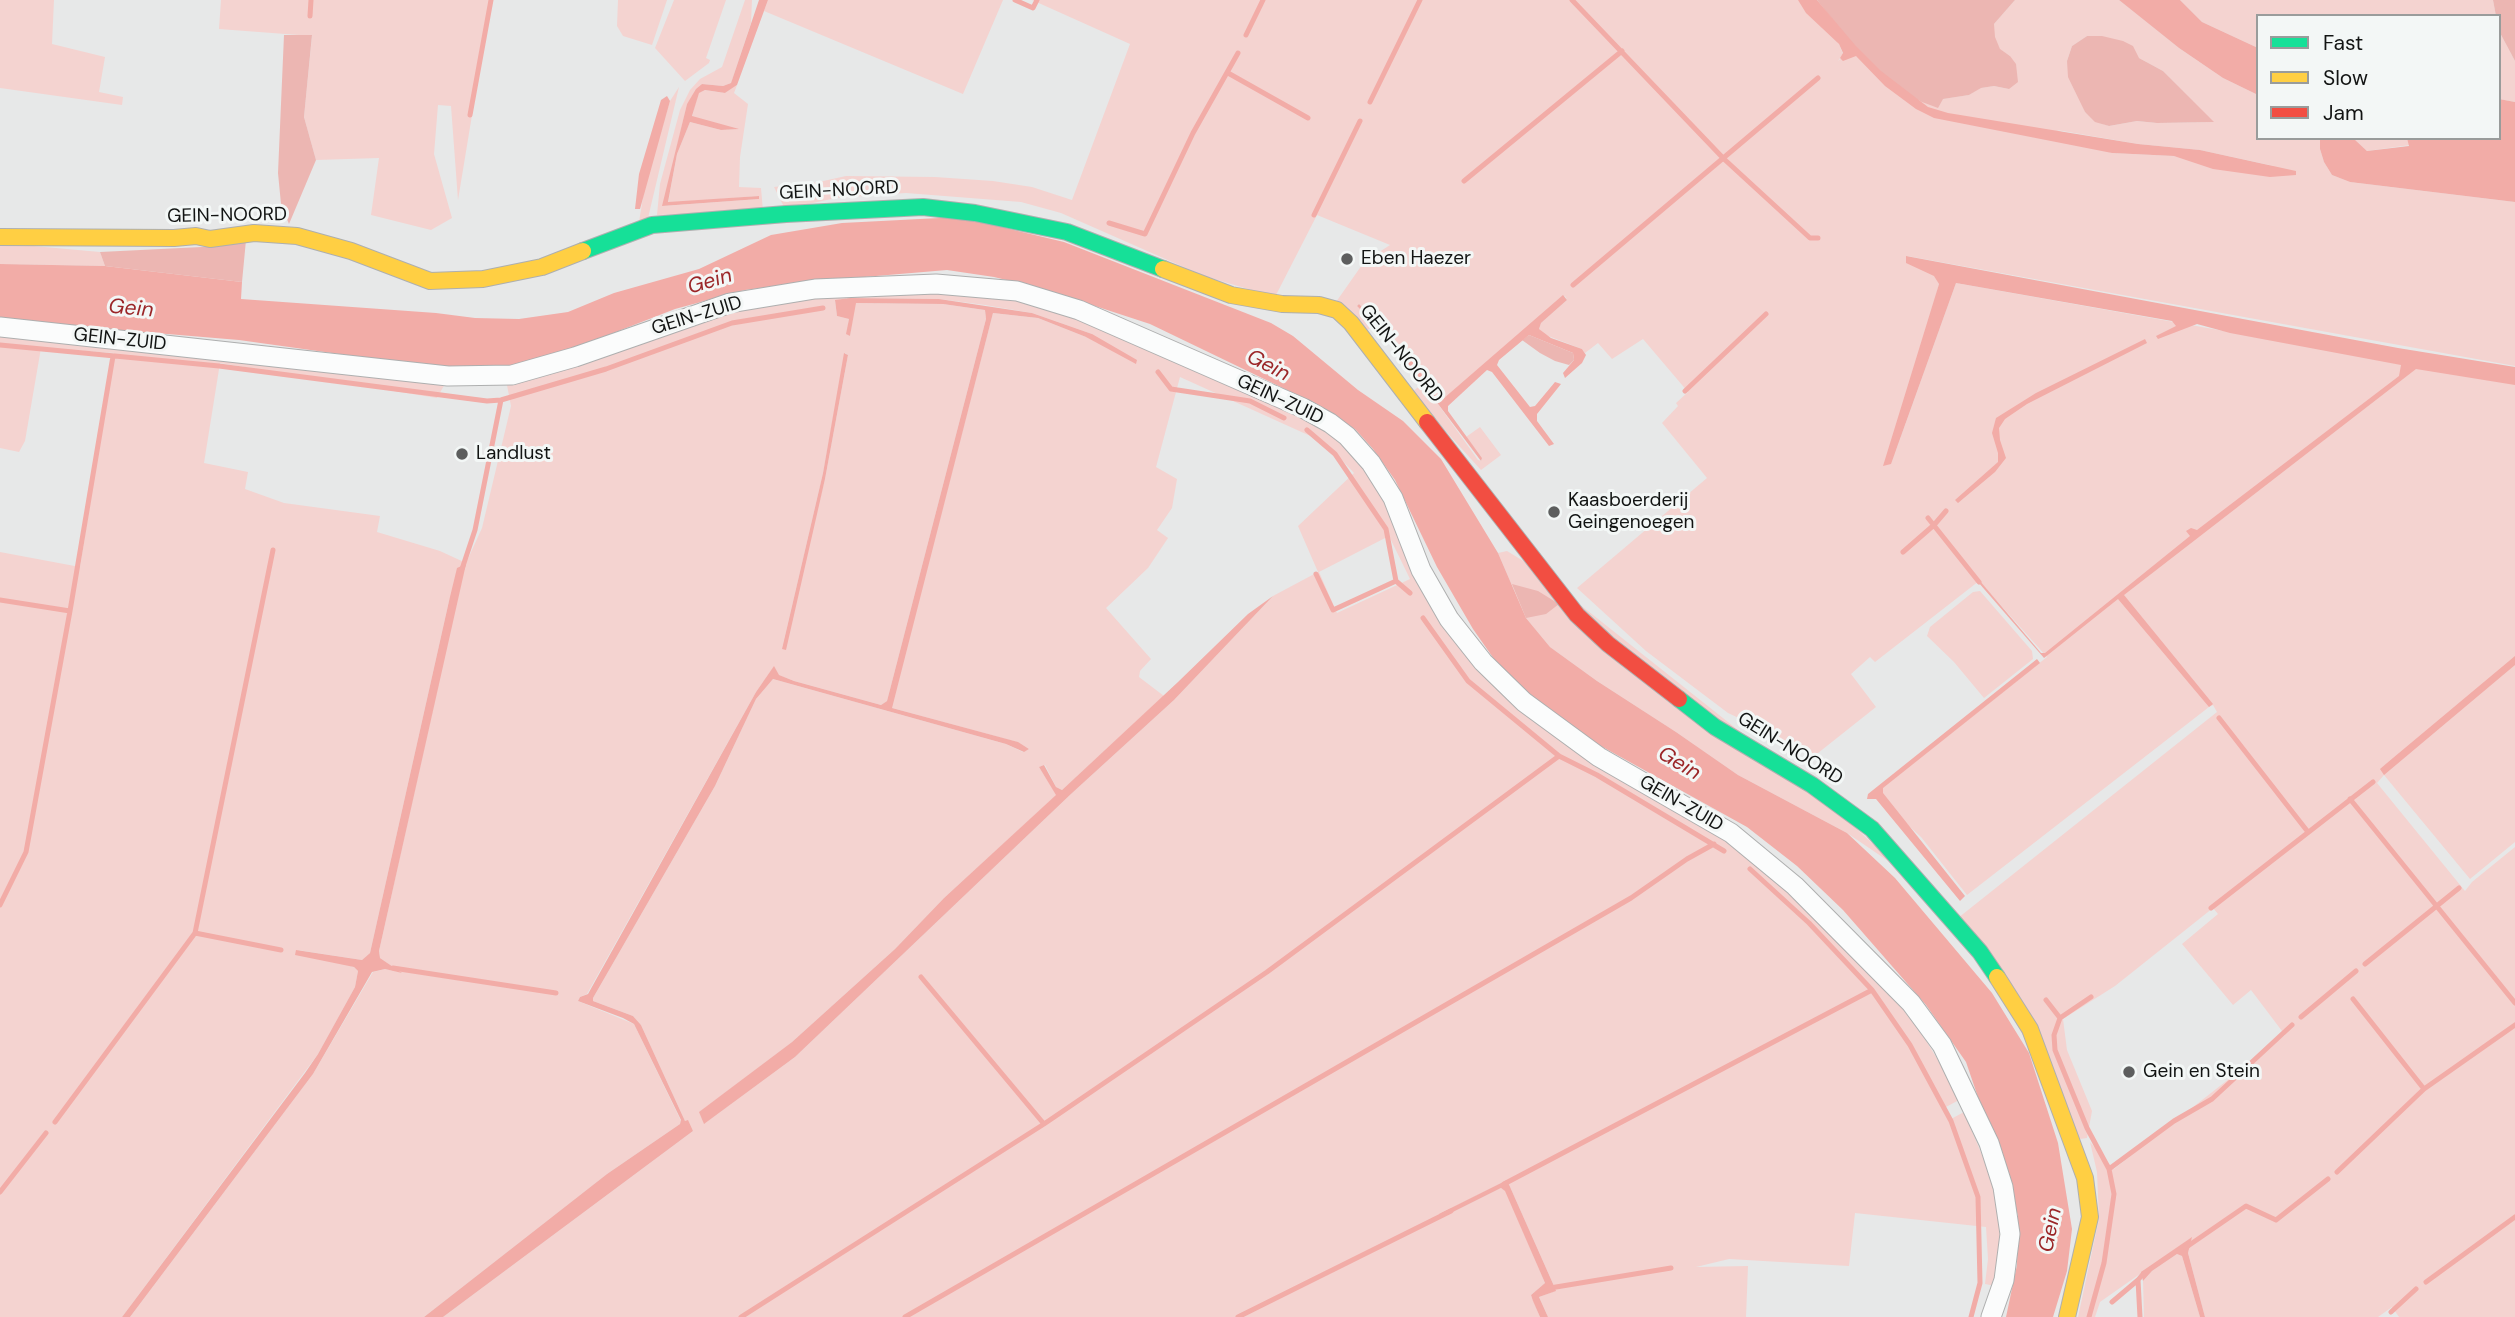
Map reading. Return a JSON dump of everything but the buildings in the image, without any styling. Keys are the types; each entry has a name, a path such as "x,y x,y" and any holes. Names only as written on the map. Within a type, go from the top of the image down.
{"street":[{"name":"GEIN-NOORD","path":"0,237 174,239 196,236 209,239 254,233 297,236 351,251 430,281 483,279 542,267 652,225 923,207 975,213 1067,232 1231,295 1282,304 1320,305 1337,310 1374,352 1577,615 1608,644 1715,727 1812,786 1872,829 1980,952 2030,1029 2085,1178 2090,1217 2067,1317"},
{"name":"GEIN-ZUID","path":"0,327 448,376 512,375 575,357 730,303 815,289 936,284 1017,291 1079,310 1303,408 1347,436 1371,463 1393,498 1421,570 1448,619 1483,662 1524,702 1599,757 1731,833 1795,887 1911,1003 1942,1045 1989,1143 2003,1187 2010,1234 2004,1279 1991,1317"}],"shaded area":[{"path":"0,0 54,0 52,44 105,57 99,92 123,97 122,105 0,88"},
{"path":"221,0 491,0 458,200 451,106 438,105 434,154 452,218 431,230 371,215 379,158 316,160 304,117 312,36 219,29"},
{"path":"618,0 667,0 652,45 623,36 617,26"},
{"path":"674,0 726,0 706,58 710,60 709,63 685,81 655,48"},
{"path":"745,0 752,0 751,23 731,83 723,86 702,84 687,104 663,206 759,199 758,196 668,203 677,154 690,122 721,130 736,129 692,117 698,93 705,90 725,93 737,85 734,93 748,104 740,157 739,187 761,188 763,211 657,215 660,184 680,110 690,90 700,79 722,67"},
{"path":"768,0 1003,0 963,94 764,11"},
{"path":"1032,0 1809,0 1839,44 1843,54 1838,61 1852,48 1942,99 1969,95 1980,88 1994,86 2009,89 2010,56 2000,50 1994,37 1994,24 2015,0 2119,0 2179,48 2223,78 2256,94 2256,140 2320,140 2324,162 2332,175 2350,182 2515,202 2515,366 1907,256 1936,274 1939,284 1895,453 1956,283 2515,383 2515,842 2470,879 2384,775 2377,783 2465,891 2472,882 2515,847 2515,1317 2399,1317 2392,1307 2378,1317 2205,1317 2188,1253 2191,1238 2100,1302 2095,1317 2078,1317 2099,1219 2097,1172 2090,1142 2114,1169 2285,1035 2251,990 2233,1005 2182,944 2218,914 2213,908 2115,986 2063,1019 2067,1050 2092,1111 2087,1138 2080,1139 1958,918 2217,712 2213,705 1967,895 1921,837 1874,794 2047,657 1979,581 1875,662 1870,657 1851,674 1876,707 1813,757 1728,713 1646,651 1577,588 1707,478 1662,423 1678,406 1676,403 1688,392 1643,339 1612,359 1598,343 1585,353 1582,349 1543,334 1539,329 1541,323 1567,300 1565,296 1448,396 1441,399 1436,397 1415,364 1359,304 1357,306 1376,324 1366,331 1336,302 1364,262 1390,245 1317,215 1275,297 1204,276 1061,213 1021,202 906,193 836,198 785,209 774,187 846,176 935,177 1032,187 1072,200 1130,44","holes":["2087,36 2163,71 2213,122 2137,121 2109,126 2095,121 2085,112 2067,61 2072,46","2057,130 2138,144 2200,150 2274,166 2112,153"]},
{"path":"1817,0 2015,0 1994,24 2000,49 2016,64 2018,82 2009,89 1994,86 1981,88 1969,95 1943,99 1938,108 1922,102 1866,62"},
{"path":"2180,0 2493,0 2496,14 2256,14 2256,47 2202,22"},
{"path":"2493,0 2515,0 2515,61 2501,35 2501,14 2496,14"},
{"path":"284,35 312,35 304,117 316,160 289,224 281,204 278,173"},
{"path":"2501,35 2515,61 2515,102 2501,99"},
{"path":"2087,36 2102,36 2133,46 2139,58 2163,71 2214,122 2137,121 2109,126 2095,122 2085,112 2068,77 2067,61 2072,46"},
{"path":"679,87 648,218 639,222 645,185 670,101"},
{"path":"2355,140 2408,140 2410,145 2367,151"},
{"path":"246,240 242,282 105,266 100,252 222,246"},
{"path":"0,243 100,252 105,266 0,264"},
{"path":"822,292 1011,293 1164,352 1338,435 1360,457 1468,650 1780,878 1879,980 1919,1029 1959,1100 1946,1107 1951,1119 1964,1112 1996,1188 2005,1227 2000,1287 1985,1284 1988,1259 1986,1227 1855,1213 1849,1266 1729,1259 1696,1267 1748,1266 1746,1317 1548,1317 1539,1297 1555,1291 1554,1286 1507,1180 1441,1214 1451,1213 1501,1188 1506,1191 1545,1283 1531,1295 1540,1317 443,1317 693,1131 685,1121 641,1025 633,1016 593,1001 593,998 715,786 756,699 773,679 1006,744 1023,752 1029,749 1017,742 892,708 892,703 993,313 1038,318 1086,337 1092,334 1032,313 985,305 939,299 850,298 835,301 837,316 849,319 847,334 850,336 855,303 943,304 985,310 986,319 887,701 881,705 794,681 778,675 774,667 756,692 587,994 578,1001 634,1024 681,1121 680,1124 607,1174 424,1317 130,1317 313,1074 373,972 385,969 400,972 380,958 379,951 465,564 449,601 370,953 362,960 297,950 354,967 358,971 355,987 318,1054 122,1317 0,1317 0,552 80,567 114,353 41,348 25,441 19,452 0,448 0,330 446,382 437,398 220,363 204,463 248,472 245,489 284,503 380,516 377,532 440,551 466,563 482,528 511,406 506,380 648,330","holes":["845,353 848,355 825,479 782,649 823,473","1180,377 1317,439 1354,473 1298,526 1318,572 1273,596 1174,700 1071,794 795,1057 705,1123 700,1112 792,1042 895,949 944,898 1057,795 1039,767 1045,765 1056,787 1062,790 1164,696 1139,677 1140,671 1151,659 1106,608 1148,568 1168,538 1157,530 1172,508 1177,479 1156,467","1389,536 1410,579 1337,613 1319,572"]},
{"path":"1529,335 1573,353 1574,360 1569,365 1540,353 1522,340"},
{"path":"1423,383 1478,460 1481,461 1482,458 1466,437 1480,427 1501,455 1481,470 1411,393"},
{"path":"1507,551 1530,565 1820,795 1900,869 1847,833 1738,775 1550,647 1526,618 1498,553"},
{"path":"1512,584 1538,591 1559,604 1546,614 1526,618"},
{"path":"1980,591 2032,651 2033,659 1984,698 1954,662 1927,636 1930,627 1973,592"},
{"path":"2177,1254 2182,1256 2200,1317 2144,1317 2143,1281 2152,1271"}],"water":[{"path":"759,0 768,0 737,85 725,93 705,90 699,93 692,116 739,129 721,130 690,122 677,154 668,202 759,196 759,199 662,206 687,104 702,84 723,86 731,83"},
{"path":"1798,0 1817,0 1881,71 1928,107 1948,113 2138,144 2200,150 2296,171 2296,175 2270,177 2213,169 2174,156 2112,153 1934,118 1916,109 1885,86 1856,56 1843,61 1840,58 1843,53 1839,44 1806,13"},
{"path":"2119,0 2180,0 2202,22 2256,47 2256,94 2223,78 2179,48"},
{"path":"667,96 670,101 640,209 635,209 639,174 661,100"},
{"path":"2501,99 2515,102 2515,202 2350,182 2332,175 2324,162 2320,140 2355,140 2367,151 2409,146 2408,140 2501,140"},
{"name":"Gein","path":"959,217 1064,242 1271,323 1293,336 1358,390 1403,421 1441,459 1498,553 1526,618 1550,647 1738,775 1847,833 1895,878 1992,993 2029,1053 2058,1143 2072,1229 2067,1271 2053,1317 2006,1317 2017,1265 2018,1216 2002,1156 1966,1062 1926,1005 1843,910 1797,866 1747,827 1590,740 1532,698 1501,669 1473,629 1437,567 1395,480 1373,449 1356,430 1333,414 1289,391 1150,324 1043,289 994,277 947,270 745,290 675,309 549,358 519,366 432,367 239,340 0,320 0,264 105,266 242,282 241,299 475,318 519,319 568,312 614,293 699,269 771,235 842,223"},
{"path":"1906,256 2398,348 2515,367 2515,385 2416,369 2124,595 2213,704 2209,707 2118,599 2044,658 1978,582 1980,581 2041,653 2045,653 2190,536 2186,531 2191,528 2197,530 2399,376 2401,365 2230,333 2197,324 2158,339 2156,336 2176,326 2172,321 1956,283 1891,464 1883,466 1939,284 1934,276 1906,263"},
{"path":"1563,295 1567,300 1541,323 1539,329 1551,338 1582,349 1586,355 1582,363 1565,378 1563,373 1574,360 1573,353 1529,335 1499,360 1497,365 1530,407 1535,406 1555,382 1561,384 1537,414 1537,421 1554,444 1549,446 1492,372 1487,370 1448,406 1448,411 1482,458 1481,461 1387,336 1357,306 1359,304 1388,333 1415,364 1436,397 1443,399"},
{"path":"939,299 1032,313 1092,334 1137,360 1136,364 1086,337 1038,318 993,313 892,708 1018,742 1029,749 1024,752 1006,744 773,679 756,699 715,786 593,998 593,1001 633,1016 641,1025 685,1121 688,1120 693,1131 443,1317 424,1317 607,1174 680,1124 681,1120 634,1024 578,1001 580,997 588,994 756,692 774,666 779,675 794,681 881,705 887,701 986,319 985,310 943,304 856,303 850,336 846,334 849,319 837,316 835,300"},
{"path":"2145,339 2147,343 2027,404 2005,419 1999,428 2006,458 1995,472 1958,503 1955,500 1998,462 1992,433 1996,418 2036,393"},
{"path":"844,353 848,355 825,479 786,650 782,649 823,473"},
{"path":"466,564 379,951 380,958 402,973 385,969 372,972 313,1074 130,1317 122,1317 305,1073 355,987 358,971 354,967 295,955 296,950 362,960 370,953 457,568"},
{"path":"1273,596 1174,700 1071,794 795,1057 704,1124 699,1112 792,1042 895,949 944,898 1056,795 1039,767 1044,765 1056,787 1062,790 1248,614"},
{"path":"2515,656 2515,665 2384,775 2380,769"},
{"path":"2037,659 2040,663 1883,788 1883,793 1965,896 1960,901 1876,799 1867,799 1868,794"},
{"path":"1507,1180 1556,1291 1539,1297 1548,1317 1540,1317 1533,1301 1531,1295 1545,1283 1505,1191 1501,1188 1451,1213 1439,1214"},
{"path":"2192,1237 2188,1253 2205,1317 2200,1317 2182,1256 2177,1254 2152,1271 2143,1281 2141,1272"}],"waterway":[{"path":"310,16 311,0"},
{"path":"470,115 491,0"},
{"path":"1015,0 1033,8 1037,0"},
{"path":"1246,35 1263,0"},
{"path":"1370,102 1420,0"},
{"path":"1572,0 1724,159 1810,238 1818,238"},
{"path":"1464,181 1622,51"},
{"path":"1109,223 1145,234 1193,133 1238,53"},
{"path":"1228,73 1308,118"},
{"path":"1573,285 1818,78"},
{"path":"1314,215 1360,121"},
{"path":"0,345 219,366 487,401 501,400 606,369 732,323 823,308"},
{"path":"1685,391 1766,314"},
{"path":"70,611 113,356"},
{"path":"1158,372 1171,389 1250,401 1284,418"},
{"path":"462,569 475,530 501,400"},
{"path":"1307,430 1335,454 1386,529 1396,581 1410,593"},
{"path":"1903,552 1946,511"},
{"path":"1928,518 1979,582"},
{"path":"55,1122 195,933 273,550"},
{"path":"1316,574 1333,610 1396,581"},
{"path":"0,600 70,611 26,852 0,905"},
{"path":"1423,618 1468,681 1559,756 1597,775 1724,851"},
{"path":"2219,718 2308,832"},
{"path":"1044,1124 1267,972 1559,756"},
{"path":"2211,908 2373,782"},
{"path":"2350,799 2515,1003"},
{"path":"905,1317 1631,898 1687,859 1714,844"},
{"path":"1750,869 1809,923 1872,990 1910,1045 1951,1121 1978,1197 1980,1283 1971,1317"},
{"path":"2365,964 2459,888"},
{"path":"195,933 281,950"},
{"path":"393,968 556,993"},
{"path":"2301,1017 2356,971"},
{"path":"741,1317 1044,1124 921,977"},
{"path":"1504,1184 1872,990"},
{"path":"2091,997 2060,1018 2054,1035 2055,1050 2087,1128 2109,1169"},
{"path":"2353,999 2424,1089"},
{"path":"2046,1000 2060,1018"},
{"path":"2089,1317 2104,1263 2114,1194 2109,1169 2174,1121 2212,1099 2292,1025"},
{"path":"2337,1172 2424,1089 2515,1025"},
{"path":"0,1192 46,1133"},
{"path":"2185,1248 2246,1206 2276,1220 2328,1179"},
{"path":"1238,1317 1451,1211"},
{"path":"2426,1282 2515,1217"},
{"path":"1550,1288 1671,1268"},
{"path":"2140,1317 2138,1280 2143,1274"},
{"path":"2112,1302 2138,1280"},
{"path":"2391,1312 2416,1289"}],"traffic: fast":[{"path":"583,251 652,225 923,207 975,213 1067,232 1163,269"},
{"path":"1679,699 1715,727 1812,785 1872,829 1980,952 1997,977"}],"traffic: slow":[{"path":"0,237 196,236 210,239 254,233 297,236 351,251 430,281 483,279 542,267 583,251"},
{"path":"1163,269 1231,295 1282,304 1319,305 1337,310 1351,323 1427,422"},
{"path":"1997,977 2030,1029 2085,1178 2090,1217 2067,1317"}],"traffic: jam":[{"path":"1427,422 1577,615 1608,644 1679,699"}],"place":[{"name":"Eben Haezer","path":"1347,259"},
{"name":"Landlust","path":"462,454"},
{"name":"Kaasboerderij Geingenoegen","path":"1554,512"},
{"name":"Gein en Stein","path":"2129,1072"}]}
